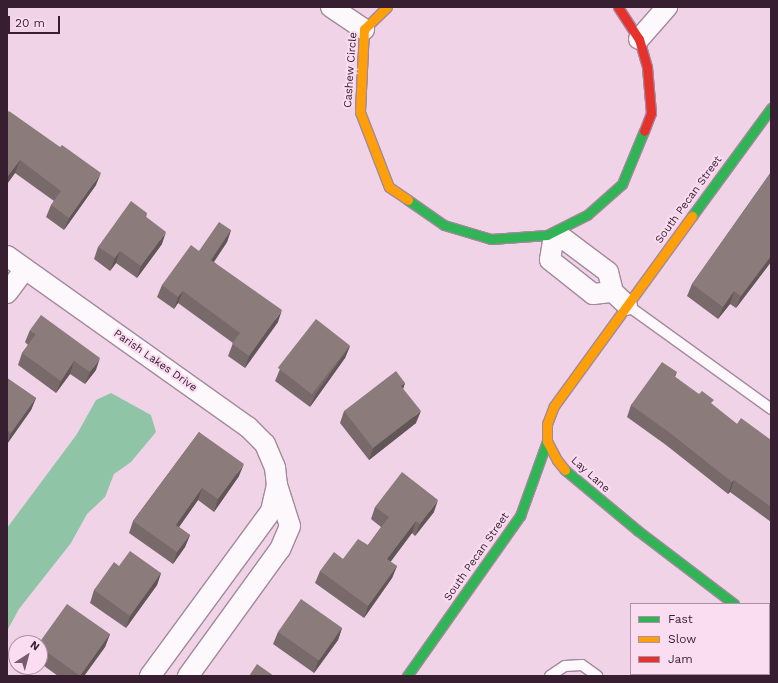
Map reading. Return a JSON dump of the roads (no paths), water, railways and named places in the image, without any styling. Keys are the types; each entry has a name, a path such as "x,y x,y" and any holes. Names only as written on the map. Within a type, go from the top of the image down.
{"street":[{"path":"331,7 364,29"},
{"name":"Cashew Circle","path":"387,7 364,29 360,112 388,187 444,225 490,239 550,238 587,215 622,184 651,113 647,66 639,39 618,7"},
{"path":"639,39 667,7"},
{"name":"South Pecan Street","path":"620,299 771,108"},
{"path":"550,238 564,239 608,272 620,299 592,294 550,260 550,238"},
{"name":"Parish Lakes Drive","path":"7,256 248,427 265,444 275,468 277,485 290,526 280,549 188,676"},
{"path":"7,293 25,269"},
{"path":"547,441 547,424 554,406 620,299"},
{"name":"South Pecan Street","path":"407,676 520,516 547,441"},
{"name":"Lay Lane","path":"547,441 557,460 568,474 636,530 733,603"},
{"name":"Parish Lakes Drive","path":"150,676 271,511 277,485"}],"lane":[{"path":"620,299 771,409"},
{"path":"550,676 565,666 582,665 596,676"}]}
